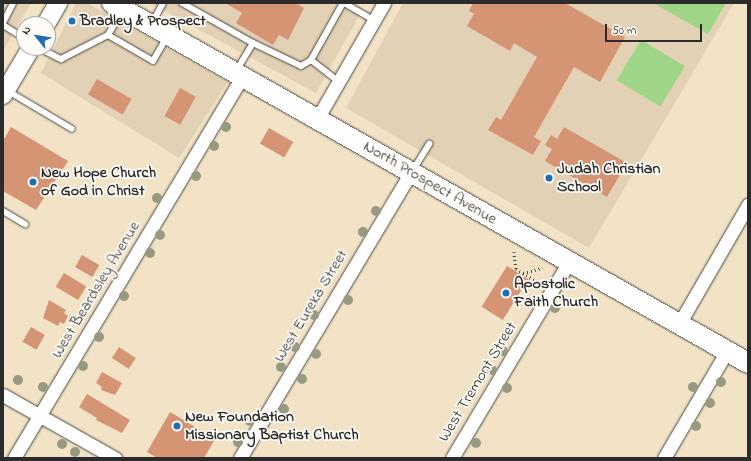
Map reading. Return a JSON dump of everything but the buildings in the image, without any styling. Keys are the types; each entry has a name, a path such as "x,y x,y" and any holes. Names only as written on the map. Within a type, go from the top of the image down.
{"main road":[{"path":"51,16 58,3"},
{"name":"North Prospect Avenue","path":"118,6 748,363"},
{"path":"4,91 26,56"}],"street":[{"path":"317,119 384,3"},
{"name":"West Beardsley Avenue","path":"14,458 239,75"},
{"name":"West Eureka Street","path":"240,458 411,172"},
{"path":"679,324 748,205"},
{"name":"West Tremont Street","path":"452,458 569,262"},
{"path":"664,458 727,351"},
{"path":"3,395 115,458"}],"lane":[{"path":"13,3 3,24 16,33"},
{"path":"151,25 163,3"},
{"path":"182,3 253,43 301,66 311,60 343,3 374,20"},
{"path":"55,56 61,59 108,36 118,6"},
{"path":"108,36 153,61 168,35"},
{"path":"239,75 253,43"},
{"path":"311,60 339,82"},
{"path":"4,91 72,129"},
{"path":"411,172 429,144"},
{"path":"3,211 25,224"}],"path":[{"path":"514,252 516,269 538,282"},
{"path":"523,273 542,268"}],"shaded area":[{"path":"3,3 31,3 23,16 16,16 16,29 3,51"},
{"path":"76,3 87,3 228,82 179,158 41,73 50,56 56,56 56,43"},
{"path":"150,3 352,3 363,9 316,93"},
{"name":"Judah Christian School","path":"403,3 734,3 589,248 346,108"}],"green space":[{"path":"653,3 726,3 708,34"},
{"path":"641,40 685,66 661,107 617,80"}],"place":[{"name":"Bradley & Prospect","path":"72,21"},
{"name":"Judah Christian School","path":"549,178"},
{"name":"New Hope Church of God in Christ","path":"33,182"},
{"name":"Apostolic Faith Church","path":"506,293"},
{"name":"New Foundation Missionary Baptist Church","path":"177,426"}]}
